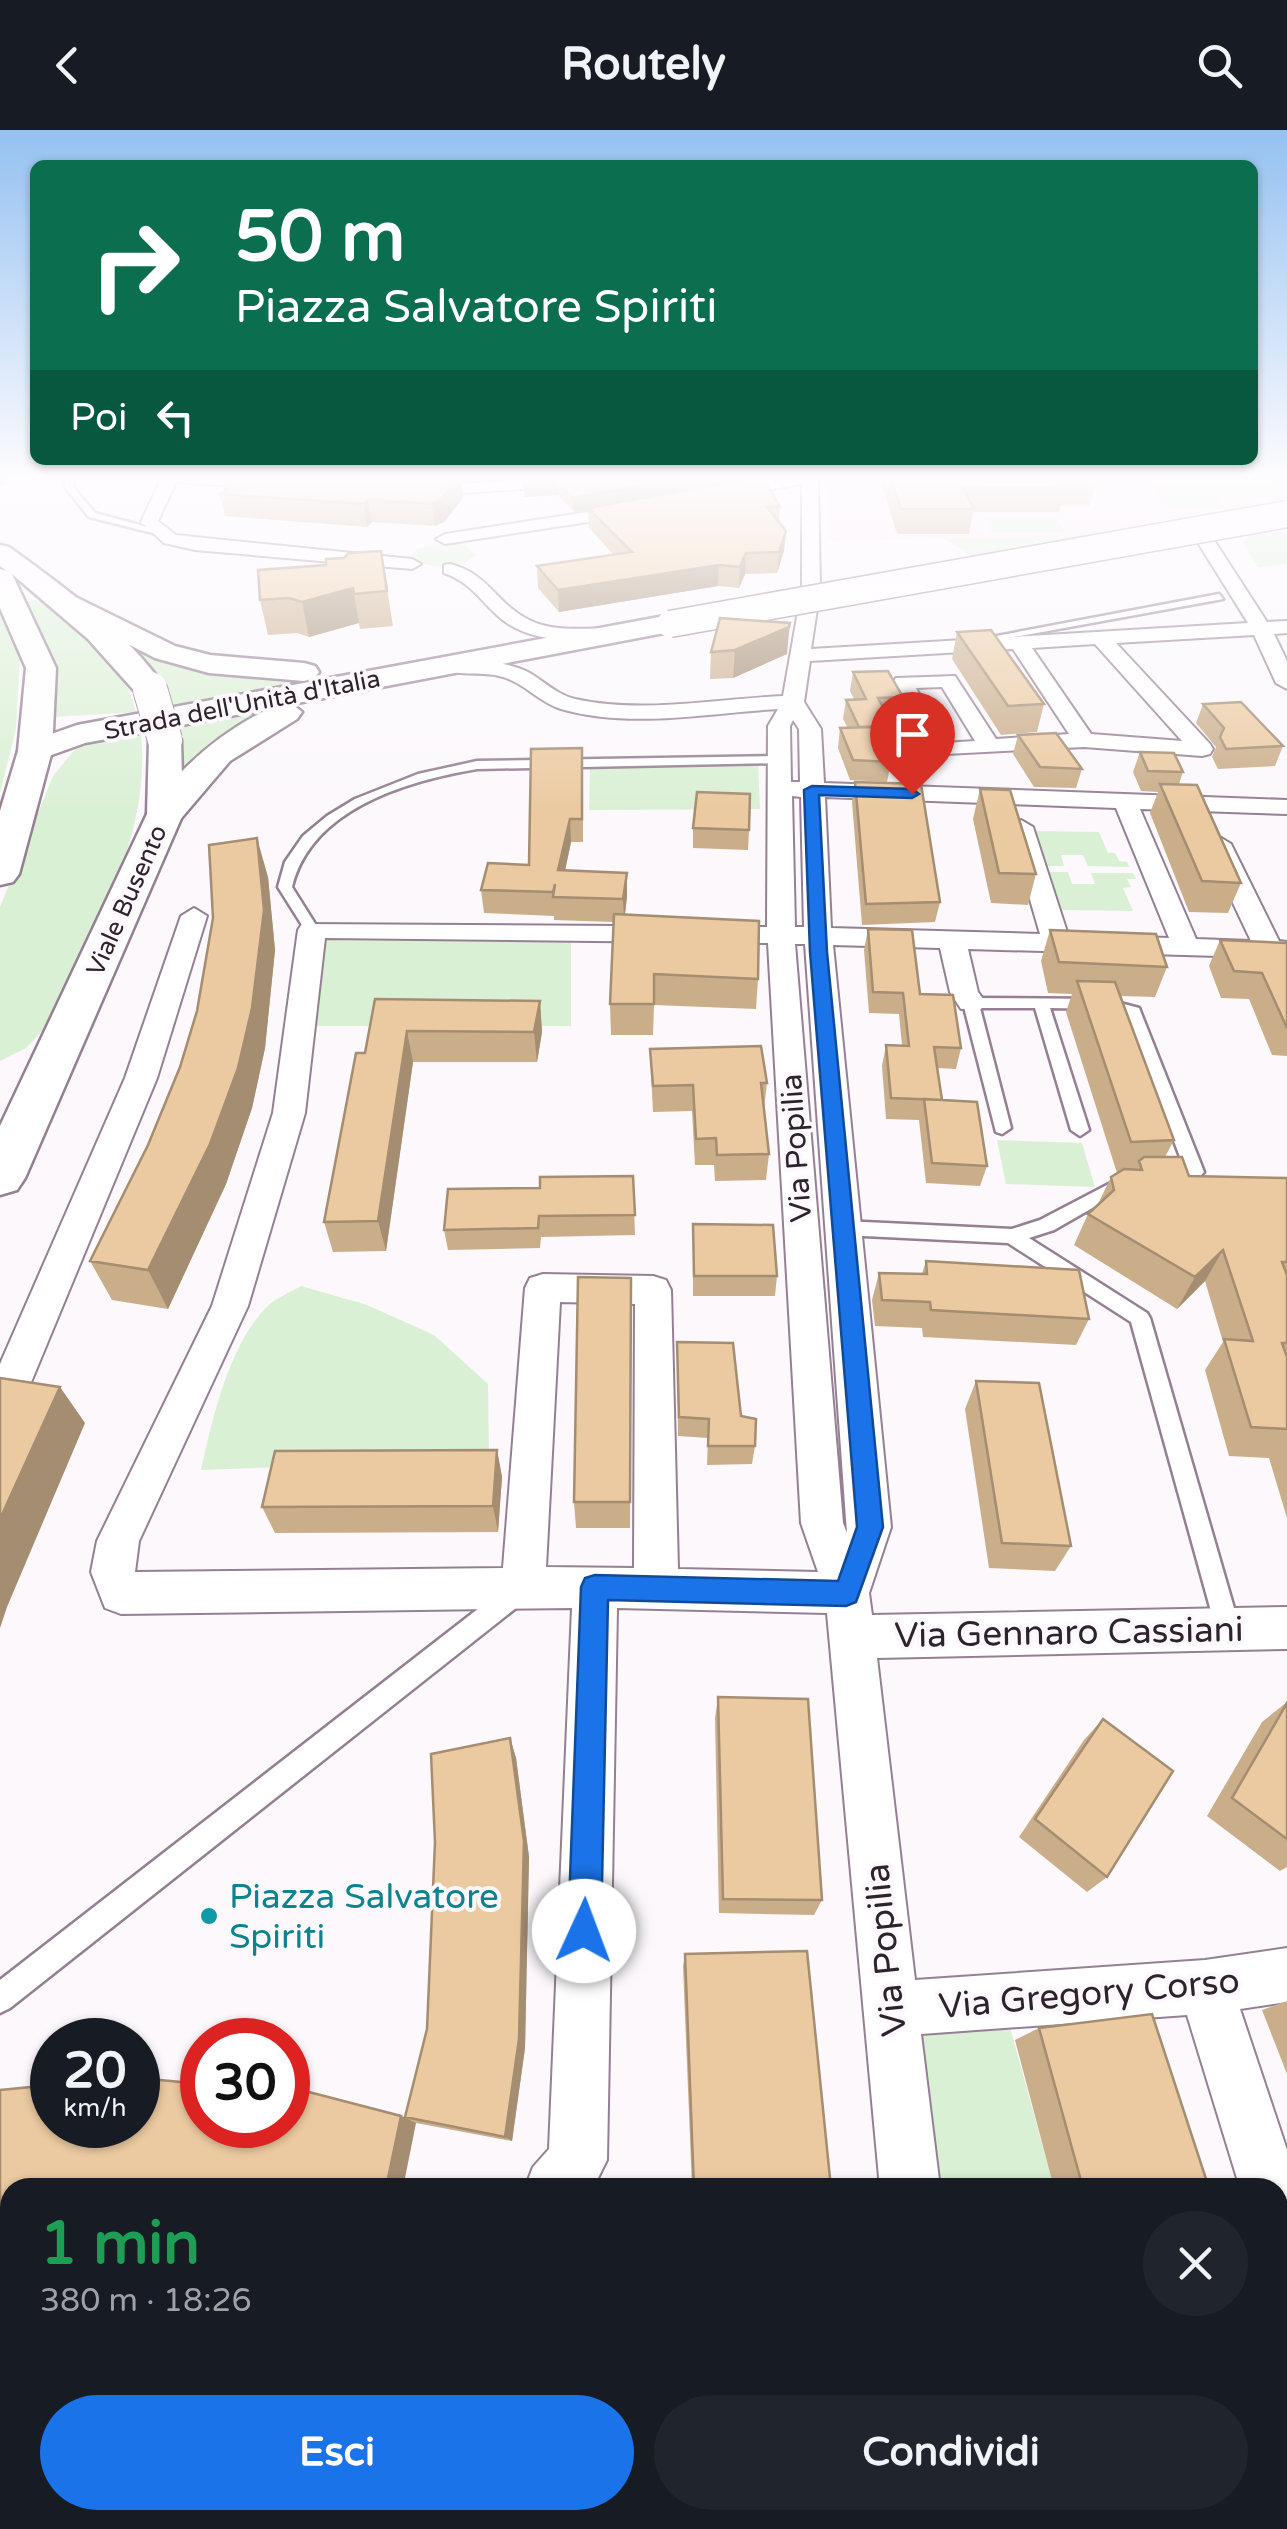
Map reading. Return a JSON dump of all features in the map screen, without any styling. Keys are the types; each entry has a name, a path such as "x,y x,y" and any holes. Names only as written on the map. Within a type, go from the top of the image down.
{"main road":[{"path":"0,874 35,751 40,668 5,587"},
{"name":"Viale Busento","path":"0,1178 10,1128 59,1048 165,814 164,740 150,689 130,662 45,587"},
{"path":"809,599 871,587"},
{"path":"165,814 199,768 225,745 296,707 436,668 878,587"},
{"path":"809,599 887,587"},
{"path":"58,597 165,652 209,664 256,670 436,668"},
{"name":"Strada dell'Unità d'Italia","path":"35,751 77,734 436,668"},
{"path":"0,1076 59,1048"}],"street":[{"path":"436,668 505,636 510,626 495,587"},
{"name":"Via Popilia","path":"809,587 793,702 779,726 818,936 870,1527 849,1615"},
{"path":"1235,587 1261,628 1287,684"},
{"path":"507,614 520,624 543,630 615,634"},
{"path":"799,656 1016,638 1100,638 1287,626"},
{"path":"1016,638 1084,740"},
{"path":"988,744 1084,740 1202,749 1100,638"},
{"path":"536,688 531,674 536,663 564,644"},
{"path":"436,668 500,670 524,677 550,698 572,705 612,709 793,702"},
{"name":"Via Popilia","path":"793,702 810,728 790,780 781,935 822,1523 849,1615 909,2178"},
{"path":"790,780 1012,797 1287,806"},
{"path":"1012,797 1058,944"},
{"path":"1126,800 1186,947"},
{"path":"1198,803 1278,950"},
{"path":"0,1409 141,1078 194,916"},
{"path":"849,1615 656,1588 121,1593 114,1572 118,1541 235,1288 289,1113 312,930 781,935 1278,950"},
{"path":"952,941 964,992 971,1002"},
{"path":"523,1588 542,1288 653,1290 656,1588"},
{"path":"563,2178 578,2160 595,1587"},
{"name":"Via Gennaro Cassiani","path":"849,1615 1287,1628"},
{"name":"Via Gregory Corso","path":"891,2009 1205,1986 1287,1975"},
{"path":"1205,1986 1267,2178"}],"lane":[{"path":"1016,638 1219,597"},
{"path":"312,930 285,887 289,866 297,852 323,824 428,774 477,765 790,780"},
{"path":"843,1228 1012,1236 1047,1224 1124,1180 1184,1179 1195,1172 1133,1011 1104,1004 971,1002 1002,1128"},
{"path":"1041,1003 1080,1130"},
{"path":"1012,1236 1140,1318 1228,1629"},
{"path":"0,1998 523,1588"}],"green space":[{"path":"37,600 70,620 99,646 122,676 136,712 53,717 51,660 28,601"},
{"path":"0,602 20,657 16,729 0,793"},
{"path":"138,652 188,665 241,672 347,676 174,705"},
{"path":"288,705 182,770 175,719"},
{"path":"140,725 142,766 138,806 116,883 44,1029 26,1048 0,1061 0,907 53,776 77,747"},
{"path":"758,763 760,809 589,810 590,765"},
{"path":"1033,831 1099,832 1108,853 1115,853 1129,867 1088,866 1083,855 1061,855 1064,866 1046,866"},
{"path":"1049,872 1068,872 1072,884 1095,884 1091,873 1133,873 1136,879 1127,879 1131,887 1123,888 1133,911 1062,910"},
{"path":"312,930 571,933 571,1026 300,1026"},
{"path":"997,1140 1082,1143 1095,1187 1006,1184"},
{"path":"301,1286 367,1305 434,1335 488,1384 489,1459 201,1470 224,1383 243,1340 268,1306"},
{"path":"1003,2002 1052,2178 909,2178 891,2009"}],"building":[{"path":"259,587 386,587 387,591 354,594 353,588 302,602 289,598 260,600"},
{"path":"720,618 790,623 789,627 735,650 711,652"},
{"path":"991,630 1044,704 1008,706 957,632"},
{"path":"888,671 903,697 878,698 893,726 859,727 846,700 866,699 853,672"},
{"path":"1241,702 1283,746 1226,749 1220,737 1224,728 1203,704"},
{"path":"873,727 891,762 853,760 840,728"},
{"path":"1056,733 1082,769 1040,767 1018,735"},
{"path":"582,748 582,819 570,819 558,870 627,873 623,899 553,897 555,884 553,892 481,890 488,863 529,865 531,749"},
{"path":"1140,752 1174,753 1183,772 1148,771"},
{"path":"855,782 921,784 940,902 866,904"},
{"path":"1160,784 1197,785 1241,883 1202,881"},
{"path":"980,789 1010,790 1036,874 999,873"},
{"path":"697,792 750,794 749,830 693,828"},
{"path":"257,838 264,910 252,1008 238,1068 210,1144 148,1270 90,1261 148,1145 180,1067 197,1011 213,918 209,845"},
{"path":"614,914 759,921 758,979 654,974 654,1004 610,1004"},
{"path":"868,929 912,930 920,994 953,995 961,1048 934,1047 942,1100 891,1098 886,1045 909,1046 903,993 873,992"},
{"path":"1050,930 1156,934 1167,967 1059,962"},
{"path":"1220,940 1287,943 1287,1028 1262,973 1234,971"},
{"path":"1077,981 1115,982 1174,1140 1131,1142"},
{"path":"375,999 540,1001 534,1032 407,1031 378,1221 324,1222 356,1053 365,1053"},
{"path":"761,1046 767,1083 761,1083 769,1154 717,1155 716,1138 696,1139 693,1085 653,1086 650,1049"},
{"path":"924,1099 977,1102 987,1166 932,1163"},
{"path":"1144,1157 1182,1157 1189,1176 1287,1178 1287,1262 1282,1262 1287,1275 1287,1343 1282,1343 1287,1357 1287,1429 1251,1427 1224,1339 1253,1341 1223,1250 1195,1277 1088,1214 1114,1190 1111,1177 1124,1169 1142,1170 1139,1161"},
{"path":"633,1176 635,1215 539,1216 538,1228 444,1230 448,1189 540,1188 540,1177"},
{"path":"693,1224 773,1225 777,1276 694,1276"},
{"path":"926,1261 1079,1270 1089,1319 931,1310 930,1302 882,1300 879,1273 927,1274"},
{"path":"578,1277 631,1278 630,1502 574,1502"},
{"path":"677,1342 733,1343 741,1416 756,1419 755,1446 708,1446 709,1419 679,1417"},
{"path":"0,1378 60,1387 0,1519"},
{"path":"976,1381 1039,1383 1071,1546 1002,1543"},
{"path":"497,1450 493,1506 262,1507 275,1451"},
{"path":"718,1697 808,1699 822,1900 723,1899"},
{"path":"1287,1703 1287,1839 1232,1798"},
{"path":"1103,1719 1173,1771 1107,1877 1035,1819"},
{"path":"510,1738 524,1841 519,2039 505,2137 405,2117 427,2029 435,1842 431,1754"},
{"path":"807,1951 830,2178 694,2178 685,1954"},
{"path":"1152,2014 1206,2178 1080,2178 1039,2028"},
{"path":"160,2080 180,2082 180,2148 310,2148 310,2092 401,2116 388,2178 0,2178 0,2090 30,2087 30,2148 160,2148"}],"place":[{"name":"Piazza Salvatore Spiriti","path":"209,1916"}],"route":[{"path":"584,1931 595,1587 846,1593 870,1527 819,952 812,790 912,794"}]}
